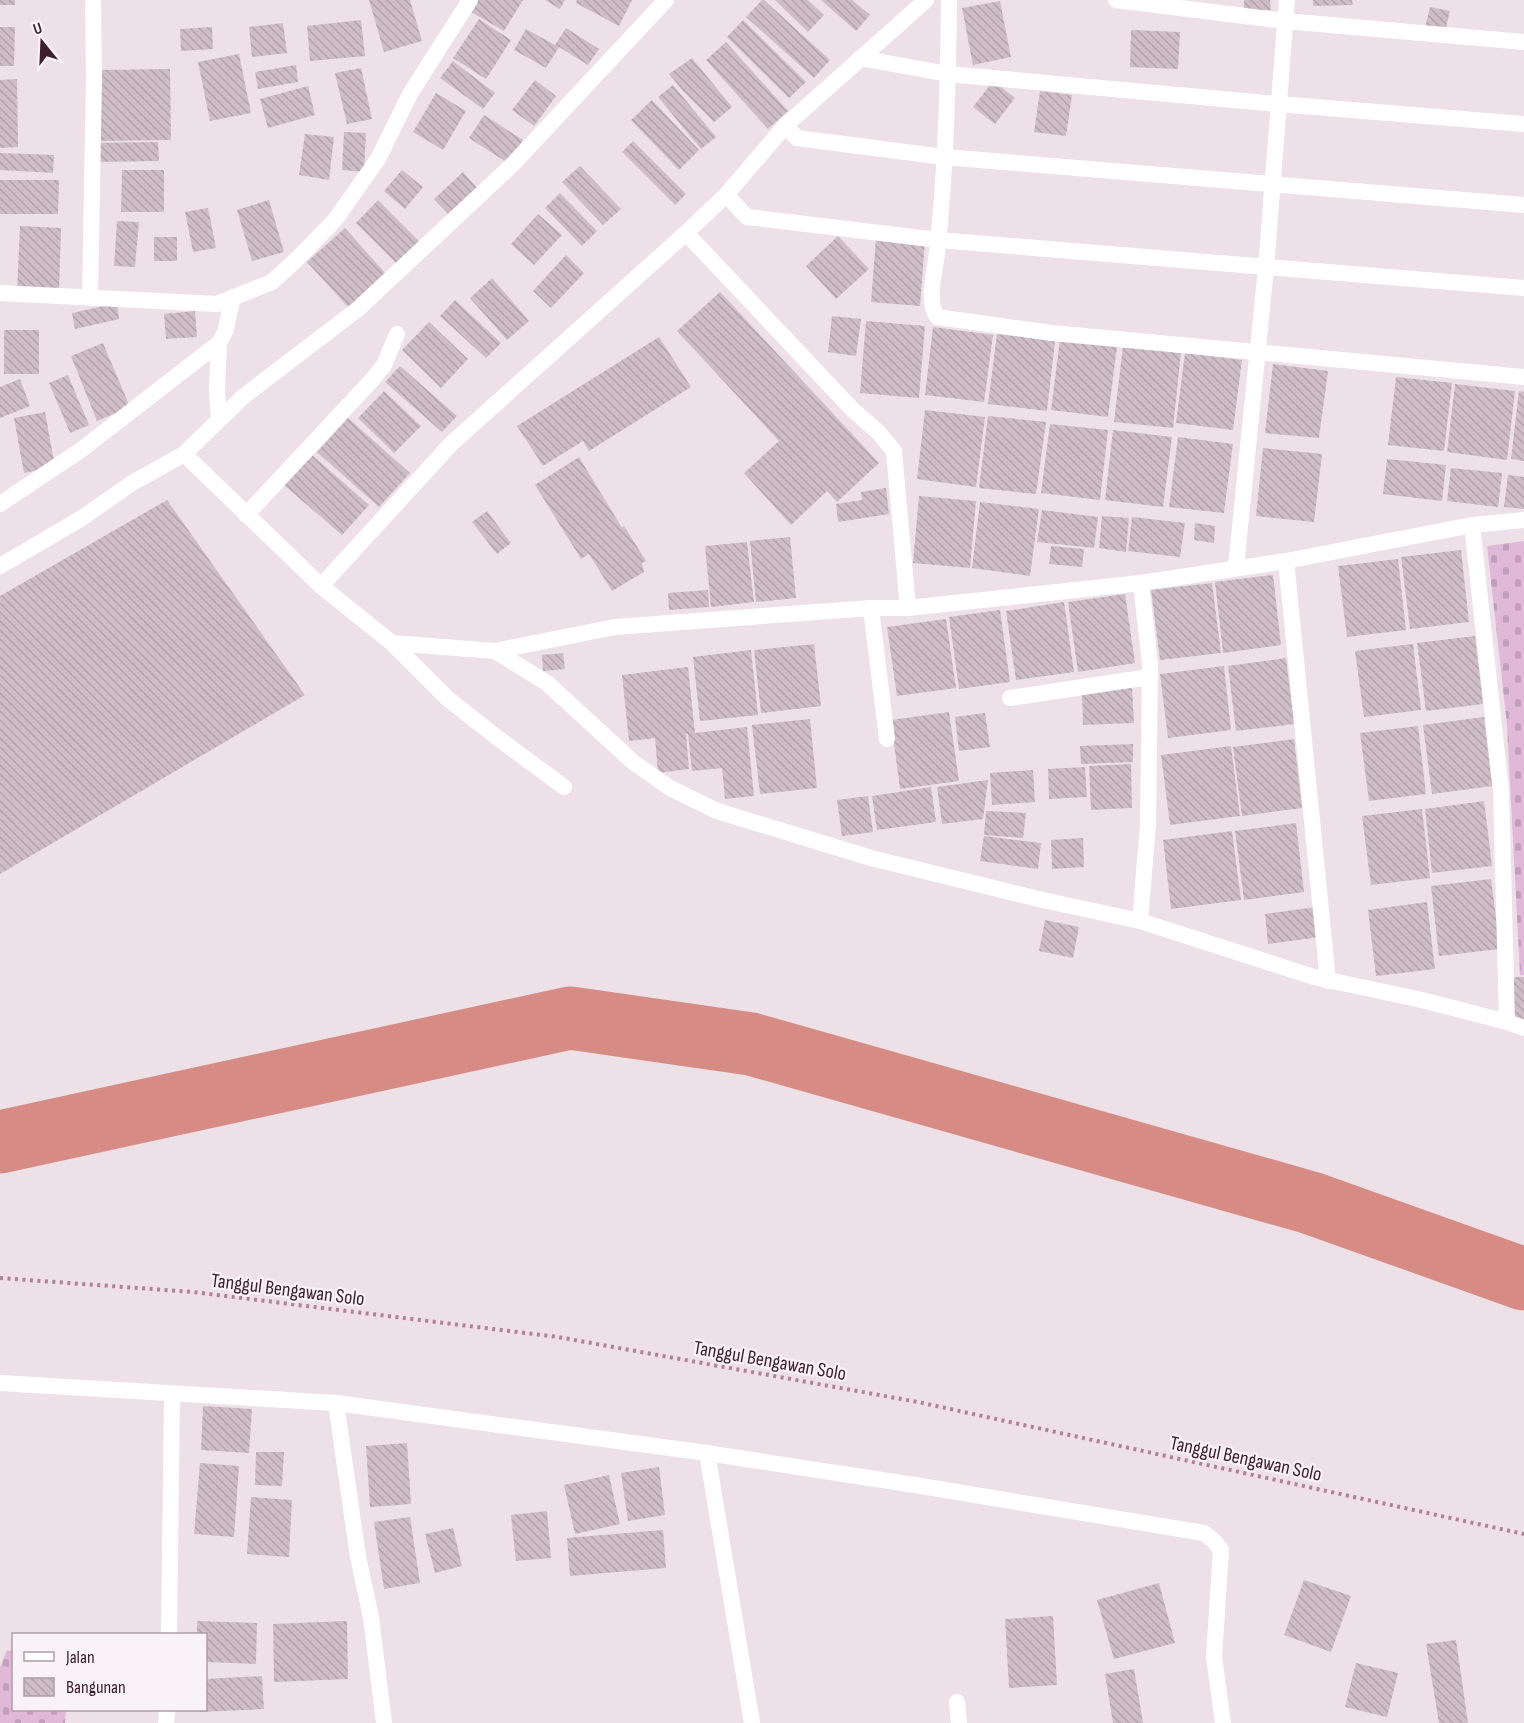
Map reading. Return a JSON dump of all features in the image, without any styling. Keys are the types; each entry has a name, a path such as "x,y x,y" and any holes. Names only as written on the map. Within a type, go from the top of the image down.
{"street":[{"path":"90,298 93,0"},
{"path":"0,293 217,304 272,282 335,220 378,159 410,94 470,0"},
{"path":"0,566 82,518 132,483 184,454 244,396 358,309 504,173 666,0"},
{"path":"321,586 452,443 686,233 726,195 785,126 926,0"},
{"path":"949,0 944,157 932,300 933,311 937,317 1052,333 1524,377"},
{"path":"1116,0 1285,21 1524,42"},
{"path":"1236,567 1266,268 1287,0"},
{"path":"860,58 948,74 1524,124"},
{"path":"785,126 797,138 944,157 1524,205"},
{"path":"726,195 747,217 938,240 1524,288"},
{"path":"686,233 894,451 908,608"},
{"path":"0,504 81,450 219,343 225,332 233,297"},
{"path":"246,514 372,380 384,365 397,334"},
{"path":"219,343 219,419"},
{"path":"184,454 321,586 392,643 447,698 564,787"},
{"path":"392,643 495,651 615,627 871,608 908,608 1141,583 1286,561 1472,525 1524,520"},
{"path":"1472,525 1501,790 1507,1022"},
{"path":"1286,561 1328,981"},
{"path":"1140,921 1148,824 1149,677 1141,583"},
{"path":"871,608 887,739"},
{"path":"495,651 547,683 633,762 670,788 717,811 871,858 1042,900 1140,921 1328,981 1422,1000 1524,1028"},
{"path":"1010,698 1149,677"},
{"path":"0,1383 336,1403 706,1453 1204,1533 1221,1550 1214,1657 1223,1723"},
{"path":"169,1633 172,1394"},
{"path":"336,1403 358,1557 371,1617 384,1723"},
{"path":"706,1453 752,1723"},
{"path":"957,1702 959,1723"}],"path":[{"name":"Tanggul Bengawan Solo","path":"0,1278 193,1292 558,1337 918,1402 1524,1534"}],"green space":[{"path":"1524,541 1524,975 1520,975 1507,725 1487,546"},
{"path":"7,1650 12,1651 12,1711 66,1711 65,1723 0,1723 0,1667"}],"building":[{"path":"0,0 15,0 15,5 0,5"},
{"path":"369,0 410,0 422,41 384,52"},
{"path":"478,0 523,0 504,31 471,12"},
{"path":"545,0 565,0 560,9"},
{"path":"577,0 632,0 619,26 576,3"},
{"path":"762,0 830,60 814,78 746,17"},
{"path":"775,0 808,0 824,15 808,32"},
{"path":"821,0 852,0 870,15 856,31"},
{"path":"1244,0 1270,0 1271,10 1244,11"},
{"path":"1313,0 1352,0 1353,5 1313,6"},
{"path":"1000,1 1011,57 973,65 962,8"},
{"path":"1430,7 1450,11 1445,32 1425,28"},
{"path":"479,19 511,40 486,79 453,58"},
{"path":"361,20 365,56 310,61 307,26"},
{"path":"743,20 806,82 789,98 727,37"},
{"path":"283,23 287,53 252,57 249,27"},
{"path":"0,27 15,27 14,66 0,66"},
{"path":"212,27 213,49 181,51 180,29"},
{"path":"566,28 599,49 588,65 559,47 546,68 514,50 526,29 555,45"},
{"path":"1131,30 1180,32 1178,69 1130,67"},
{"path":"726,42 788,111 768,129 706,60"},
{"path":"239,54 251,113 210,121 198,62"},
{"path":"692,58 732,107 714,122 669,74"},
{"path":"453,61 495,93 483,109 440,78"},
{"path":"296,65 298,82 258,89 255,72"},
{"path":"361,68 372,119 347,124 335,73"},
{"path":"170,69 171,140 99,141 99,70"},
{"path":"17,79 18,147 0,148 0,80"},
{"path":"535,80 556,96 534,126 512,110"},
{"path":"993,81 1015,98 995,124 973,107"},
{"path":"673,85 716,137 701,149 658,97"},
{"path":"308,86 315,115 268,128 260,99"},
{"path":"1040,91 1072,95 1066,136 1034,132"},
{"path":"436,93 466,111 443,150 413,132"},
{"path":"652,100 699,150 679,170 631,120"},
{"path":"484,115 523,140 508,163 469,138"},
{"path":"344,132 366,133 364,172 342,170"},
{"path":"305,134 334,137 329,180 299,175"},
{"path":"633,141 686,194 675,205 622,152"},
{"path":"158,142 159,161 95,162 95,143"},
{"path":"0,153 54,155 53,173 0,170"},
{"path":"580,166 621,209 603,225 562,182"},
{"path":"122,170 164,170 164,212 121,212"},
{"path":"402,170 423,187 405,209 384,191"},
{"path":"463,172 479,190 450,216 434,199"},
{"path":"0,180 59,180 58,214 0,214"},
{"path":"560,193 597,231 582,246 545,208"},
{"path":"269,200 284,252 252,261 237,210"},
{"path":"378,200 420,242 398,265 356,223"},
{"path":"208,208 216,248 193,252 185,212"},
{"path":"538,214 562,235 534,265 511,244"},
{"path":"117,221 139,222 135,267 114,266"},
{"path":"20,226 61,228 59,293 17,292"},
{"path":"345,228 385,273 348,307 307,262"},
{"path":"838,236 869,269 836,299 806,266"},
{"path":"154,237 177,237 177,261 154,261"},
{"path":"876,237 925,241 920,306 871,302"},
{"path":"566,255 584,273 551,308 533,291"},
{"path":"492,278 529,321 507,340 470,298"},
{"path":"720,292 879,463 837,502 827,491 791,525 744,473 779,441 677,331"},
{"path":"455,300 501,343 486,358 440,316"},
{"path":"117,303 119,319 75,329 72,313"},
{"path":"195,311 197,337 166,339 164,314"},
{"path":"832,316 861,319 856,356 828,352"},
{"path":"866,321 925,326 919,398 860,393"},
{"path":"429,322 468,359 441,388 402,350"},
{"path":"933,327 993,335 984,402 925,395"},
{"path":"4,330 39,330 39,374 4,374"},
{"path":"997,334 1055,341 1047,411 988,404"},
{"path":"659,337 691,387 589,451 583,441 543,466 517,426"},
{"path":"1060,339 1117,347 1108,417 1051,410"},
{"path":"103,343 130,407 97,421 71,356"},
{"path":"1123,346 1181,353 1173,428 1114,422"},
{"path":"1185,353 1242,360 1233,430 1176,423"},
{"path":"1273,364 1328,371 1319,438 1265,433"},
{"path":"400,366 457,416 442,432 385,382"},
{"path":"68,375 89,425 70,433 49,383"},
{"path":"1396,377 1452,383 1444,451 1388,445"},
{"path":"20,379 30,406 0,418 0,387"},
{"path":"1455,384 1515,391 1507,460 1447,452"},
{"path":"384,391 421,426 394,453 358,418"},
{"path":"1519,391 1524,392 1524,461 1511,459"},
{"path":"925,410 985,417 976,487 917,479"},
{"path":"45,412 55,467 24,473 14,418"},
{"path":"988,416 1046,422 1036,494 979,488"},
{"path":"348,418 410,473 379,507 317,452"},
{"path":"1050,424 1108,430 1100,500 1041,493"},
{"path":"1113,430 1172,437 1163,507 1105,500"},
{"path":"1178,437 1233,444 1224,513 1169,507"},
{"path":"1263,448 1322,454 1314,522 1256,516"},
{"path":"311,454 369,505 342,535 284,485"},
{"path":"579,457 622,528 624,526 646,561 642,563 644,572 612,591 589,554 581,559 535,485"},
{"path":"1387,459 1446,465 1442,501 1383,494"},
{"path":"1451,468 1502,473 1498,507 1447,501"},
{"path":"1508,475 1524,477 1524,509 1504,507"},
{"path":"886,488 889,514 838,522 836,504 862,500 861,492"},
{"path":"919,496 976,501 970,568 913,563"},
{"path":"167,500 305,695 0,874 0,596"},
{"path":"980,502 1039,509 1030,576 972,568"},
{"path":"1042,510 1098,517 1094,548 1037,542"},
{"path":"487,511 511,543 497,554 472,522"},
{"path":"1102,516 1129,518 1126,552 1099,548"},
{"path":"1132,517 1185,523 1180,557 1128,551"},
{"path":"1195,523 1215,526 1214,543 1194,540"},
{"path":"790,537 796,598 756,602 750,541"},
{"path":"747,542 754,602 711,607 705,546"},
{"path":"1051,546 1084,549 1082,567 1049,564"},
{"path":"1461,550 1469,622 1410,629 1401,557"},
{"path":"1398,559 1406,630 1347,637 1338,566"},
{"path":"1273,575 1281,645 1223,653 1215,582"},
{"path":"1212,583 1221,653 1160,660 1151,590"},
{"path":"708,590 709,607 669,610 668,593"},
{"path":"1125,594 1135,663 1078,672 1068,602"},
{"path":"1064,602 1074,672 1016,680 1006,611"},
{"path":"1000,610 1010,682 959,689 949,617"},
{"path":"946,619 956,688 897,696 887,627"},
{"path":"1475,636 1483,704 1426,711 1417,643"},
{"path":"814,644 821,706 761,713 754,650"},
{"path":"1413,644 1421,710 1364,717 1355,651"},
{"path":"751,650 758,715 700,721 693,657"},
{"path":"563,653 565,669 543,671 542,655"},
{"path":"1286,658 1294,724 1236,731 1228,666"},
{"path":"1224,666 1231,730 1168,738 1160,674"},
{"path":"688,667 695,733 747,727 754,796 725,799 722,768 692,771 688,734 686,734 689,769 658,773 655,738 629,741 622,675"},
{"path":"1132,688 1134,723 1083,725 1082,690"},
{"path":"949,712 959,781 900,789 891,720"},
{"path":"985,713 990,747 959,751 955,717"},
{"path":"1484,717 1492,786 1432,794 1423,725"},
{"path":"810,719 817,788 760,794 752,725"},
{"path":"1418,726 1426,794 1369,801 1360,733"},
{"path":"1294,739 1302,808 1242,816 1233,747"},
{"path":"1133,744 1133,762 1081,764 1080,746"},
{"path":"1231,746 1240,816 1170,825 1161,755"},
{"path":"1131,764 1132,808 1091,810 1089,766"},
{"path":"1085,767 1087,797 1049,799 1048,769"},
{"path":"1033,770 1035,802 992,805 990,773"},
{"path":"988,780 983,819 942,824 937,787"},
{"path":"931,787 936,822 877,830 872,796"},
{"path":"868,796 873,832 842,836 837,800"},
{"path":"1484,801 1492,866 1432,873 1425,809"},
{"path":"1422,809 1430,878 1371,885 1362,816"},
{"path":"986,811 1026,813 1023,838 984,835"},
{"path":"1296,823 1304,892 1244,900 1235,831"},
{"path":"1232,831 1241,900 1171,909 1163,840"},
{"path":"984,836 1041,843 1038,869 980,861"},
{"path":"1083,838 1084,867 1052,869 1051,840"},
{"path":"1491,879 1500,949 1439,956 1431,886"},
{"path":"1427,902 1435,969 1376,976 1368,910"},
{"path":"1316,907 1320,937 1268,944 1265,914"},
{"path":"1045,920 1079,927 1073,958 1039,951"},
{"path":"1514,977 1524,977 1524,1021 1514,1018"},
{"path":"203,1406 252,1409 249,1453 201,1450"},
{"path":"407,1443 411,1504 370,1507 366,1446"},
{"path":"256,1452 284,1452 282,1486 255,1485"},
{"path":"200,1463 239,1466 234,1537 194,1534"},
{"path":"659,1467 665,1515 628,1521 621,1473"},
{"path":"609,1475 620,1524 575,1534 564,1485"},
{"path":"251,1497 292,1500 289,1557 247,1554"},
{"path":"547,1511 551,1558 516,1561 511,1515"},
{"path":"410,1517 420,1583 384,1589 374,1522"},
{"path":"453,1528 462,1566 435,1573 425,1534"},
{"path":"663,1530 666,1568 570,1576 567,1538"},
{"path":"1304,1580 1351,1596 1331,1652 1284,1635"},
{"path":"1159,1583 1175,1643 1114,1659 1097,1600"},
{"path":"1053,1616 1057,1685 1009,1688 1005,1619"},
{"path":"197,1621 257,1623 256,1664 207,1662 207,1633 197,1633"},
{"path":"347,1621 348,1679 274,1682 273,1624"},
{"path":"1456,1640 1468,1723 1439,1723 1426,1644"},
{"path":"1356,1663 1398,1673 1387,1717 1345,1707"},
{"path":"1134,1669 1143,1723 1113,1723 1105,1674"},
{"path":"262,1676 264,1709 200,1712 207,1711 207,1679"}],"waterway":[{"path":"0,1142 570,1018 751,1044 1311,1203 1524,1279"}]}
